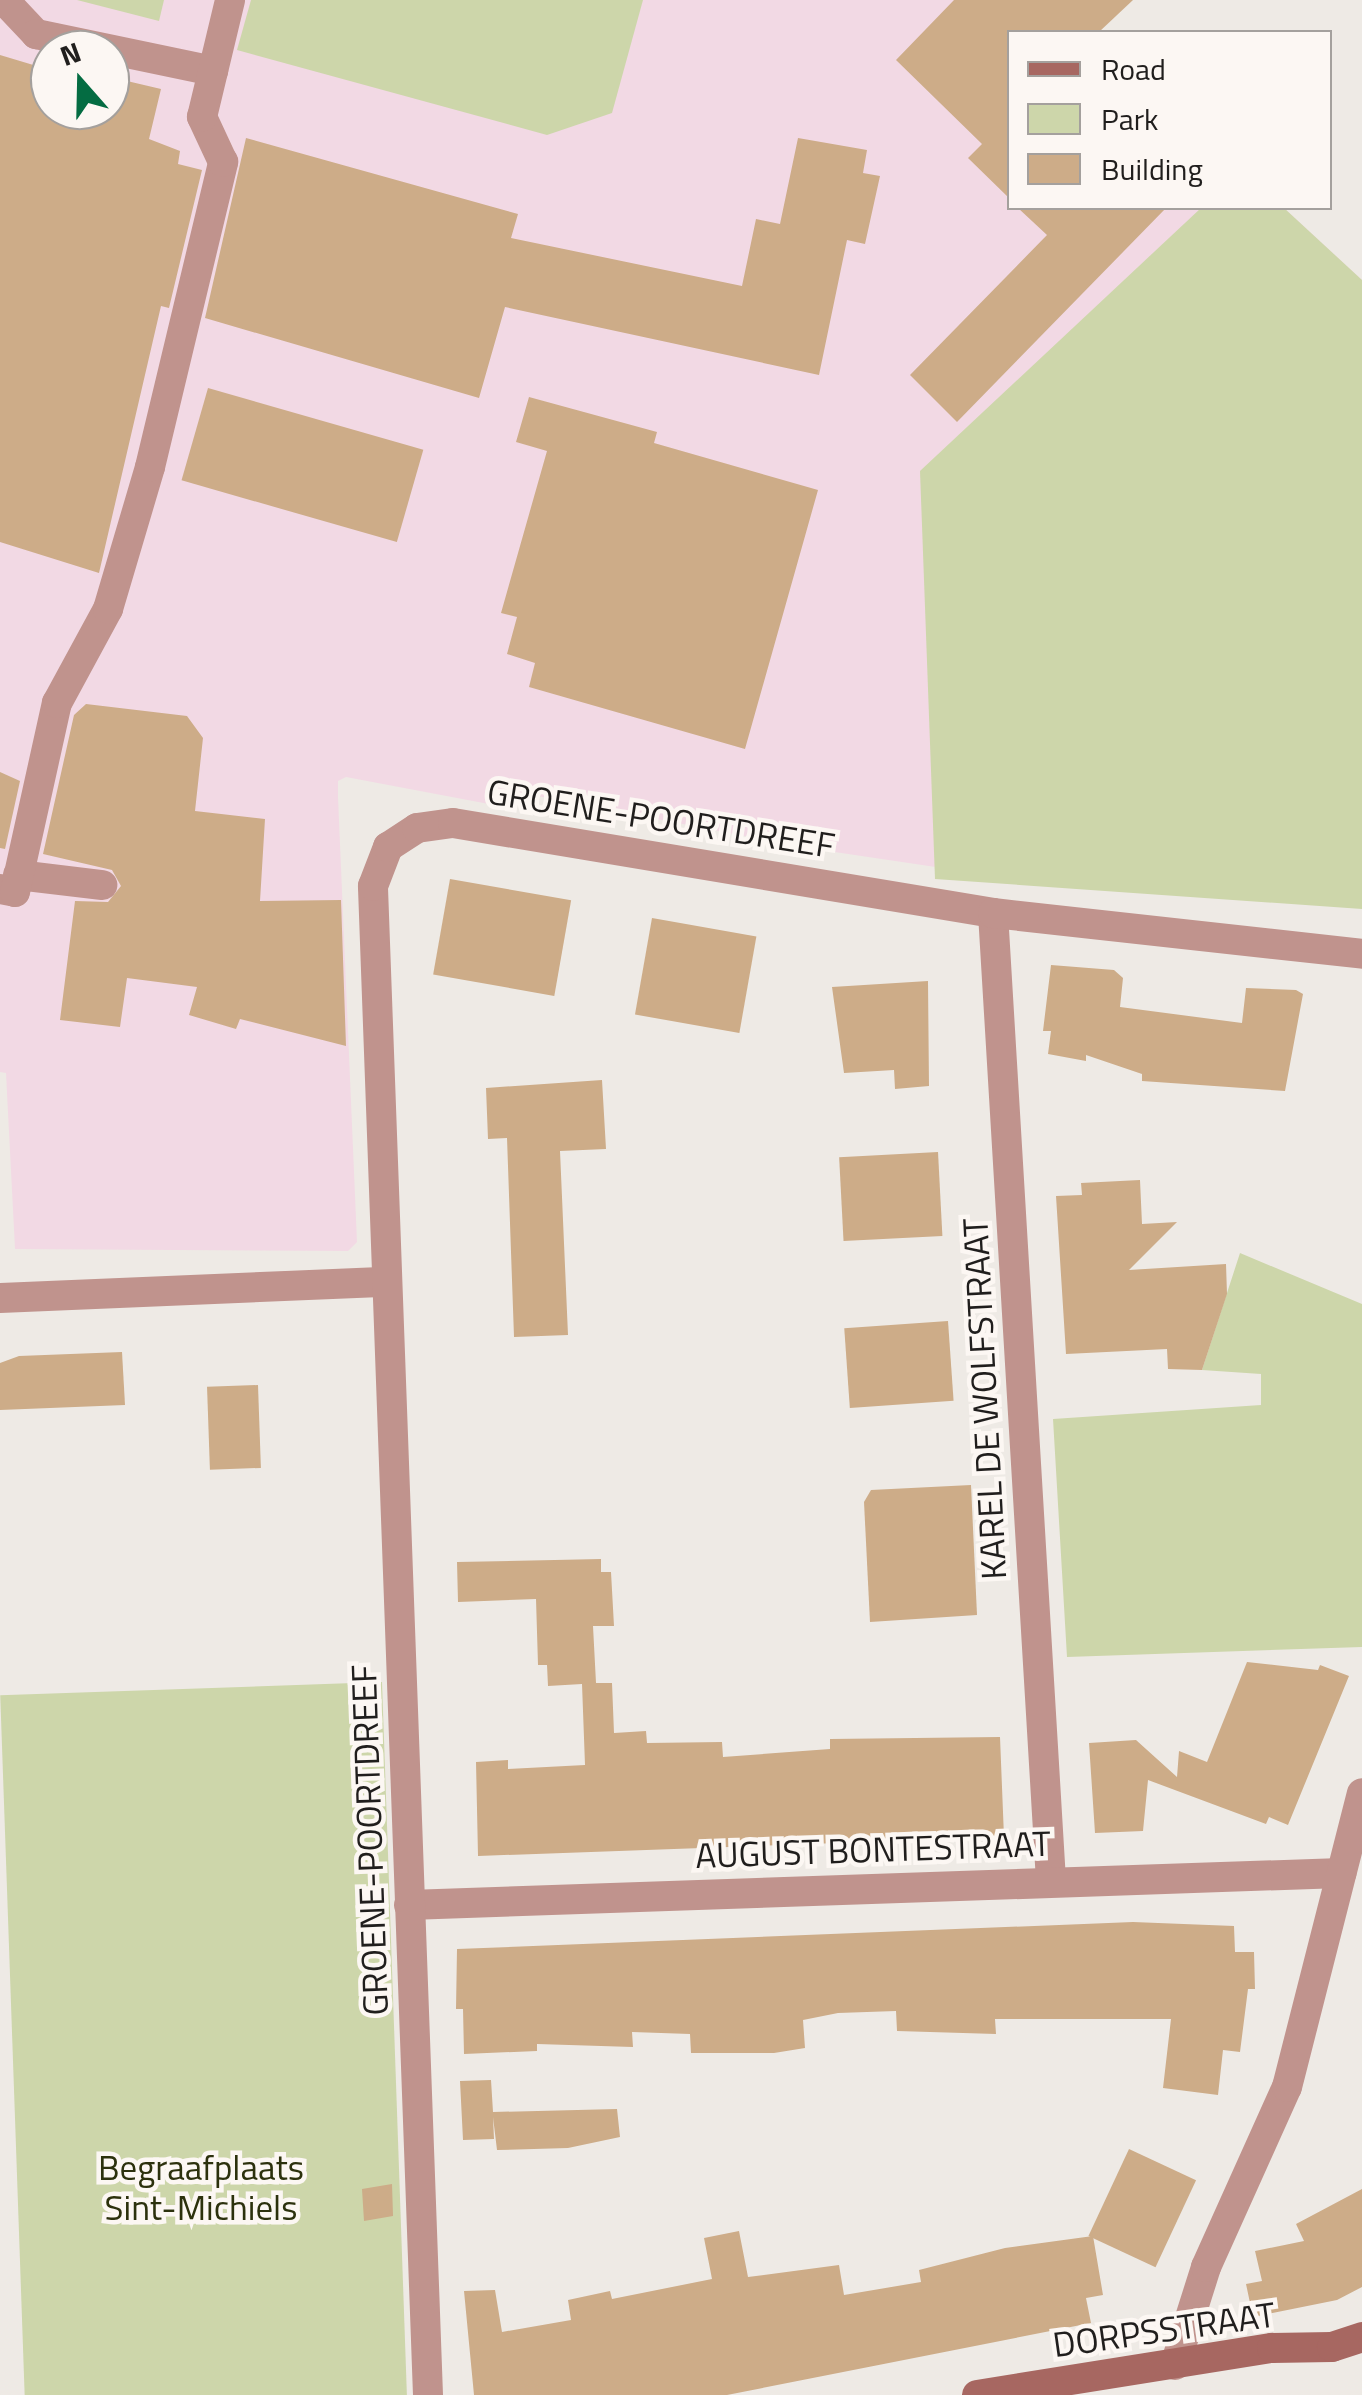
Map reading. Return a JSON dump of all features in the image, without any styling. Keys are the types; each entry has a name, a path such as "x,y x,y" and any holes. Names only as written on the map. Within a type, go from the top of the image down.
{"street":[{"path":"4,0 36,34 213,71"},
{"path":"102,884 9,882 58,704 108,608 150,467 223,162 202,118 230,0"},
{"name":"GROENE-POORTDREEF","path":"428,2395 373,886 388,847 408,832 453,823 992,913 1362,954"},
{"name":"KAREL DE WOLFSTRAAT","path":"992,913 1051,1880"},
{"path":"0,1298 387,1282"},
{"path":"1175,2365 1206,2266 1287,2087 1362,1793"},
{"name":"AUGUST BONTESTRAAT","path":"409,1905 1341,1873"},
{"name":"DORPSSTRAAT","path":"977,2395 1272,2348 1332,2347 1362,2337"}],"shaded area":[{"path":"0,0 1046,0 1080,30 1007,30 1007,210 1286,210 1362,280 1023,880 801,847 517,792 510,808 346,777 338,781 357,1242 348,1251 15,1249 6,1073 0,1072"}],"green space":[{"path":"77,0 164,0 159,21"},
{"path":"251,0 643,0 612,113 547,135 237,50"},
{"path":"1199,210 1286,210 1362,280 1362,909 935,879 920,471"},
{"path":"1240,1253 1362,1304 1362,1647 1067,1657 1053,1419 1261,1405 1261,1374 1202,1370"},
{"name":"Begraafplaats Sint-Michiels","path":"382,1682 407,2395 25,2395 0,1695"}],"building":[{"path":"954,0 1133,0 1101,30 1007,30 1007,196 968,158 982,144 896,60"},
{"path":"0,55 30,64 30,130 130,130 130,82 161,89 149,139 180,151 178,164 202,170 169,308 161,306 99,573 0,542"},
{"path":"246,138 518,214 511,238 742,286 756,219 780,224 798,138 867,150 863,173 880,176 865,244 847,240 819,375 505,307 479,398 205,318"},
{"path":"1020,210 1164,210 957,422 910,375 1047,235"},
{"path":"208,388 423,450 397,542 182,480"},
{"path":"529,397 657,432 654,443 818,490 745,749 529,687 535,663 507,654 517,617 501,613 547,451 516,442"},
{"path":"86,704 187,716 203,738 195,811 265,819 260,901 341,900 346,1046 240,1019 236,1029 189,1015 197,987 127,978 120,1027 60,1020 75,901 108,902 121,886 112,870 43,854 74,715"},
{"path":"0,772 20,781 5,849 0,848"},
{"path":"450,879 571,900 554,996 433,975"},
{"path":"652,918 756,936 739,1033 635,1015"},
{"path":"1051,965 1114,970 1123,978 1120,1007 1242,1023 1246,988 1296,990 1303,994 1285,1091 1142,1081 1142,1074 1086,1055 1086,1061 1048,1054 1051,1031 1043,1031"},
{"path":"928,981 929,1086 895,1089 894,1070 844,1073 832,987"},
{"path":"602,1080 606,1149 560,1151 568,1335 514,1337 507,1138 488,1139 486,1088"},
{"path":"938,1152 942,1236 844,1241 839,1157"},
{"path":"1140,1180 1142,1224 1177,1222 1129,1270 1226,1264 1227,1294 1202,1370 1168,1369 1167,1349 1066,1354 1056,1196 1082,1195 1081,1183"},
{"path":"948,1321 954,1401 850,1408 844,1328"},
{"path":"122,1352 125,1405 0,1410 0,1363 19,1356"},
{"path":"258,1385 261,1468 210,1470 207,1387"},
{"path":"971,1485 977,1615 870,1622 864,1502 871,1490"},
{"path":"601,1559 601,1572 611,1572 614,1626 593,1626 596,1683 612,1683 614,1733 646,1731 647,1743 722,1742 723,1757 830,1749 830,1739 1000,1737 1004,1837 478,1856 476,1762 508,1760 508,1769 585,1765 582,1684 548,1686 547,1665 538,1665 536,1599 458,1602 457,1562"},
{"path":"1247,1662 1318,1670 1320,1665 1349,1676 1288,1825 1269,1817 1266,1824 1148,1780 1143,1831 1095,1833 1089,1743 1136,1740 1177,1777 1179,1751 1207,1762"},
{"path":"1133,1922 1234,1926 1235,1952 1254,1952 1255,1989 1248,1989 1240,2052 1223,2050 1218,2095 1163,2088 1171,2019 995,2019 996,2034 897,2031 896,2011 838,2013 803,2020 805,2048 774,2053 691,2053 690,2034 632,2032 633,2047 537,2044 537,2051 464,2054 463,2009 456,2009 457,1949"},
{"path":"491,2080 493,2112 617,2109 620,2137 568,2148 497,2150 493,2117 494,2139 463,2140 460,2081"},
{"path":"1129,2149 1196,2180 1155,2267 1088,2236"},
{"path":"392,2184 393,2216 364,2221 362,2189"},
{"path":"1362,2189 1362,2287 1337,2300 1253,2317 1246,2284 1262,2281 1255,2251 1304,2241 1296,2224"},
{"path":"739,2231 748,2277 839,2265 844,2295 921,2282 919,2270 1005,2248 1093,2236 1103,2295 1086,2298 1091,2323 727,2395 474,2395 464,2291 495,2290 502,2332 571,2320 568,2300 610,2291 612,2299 712,2279 704,2238"}]}
